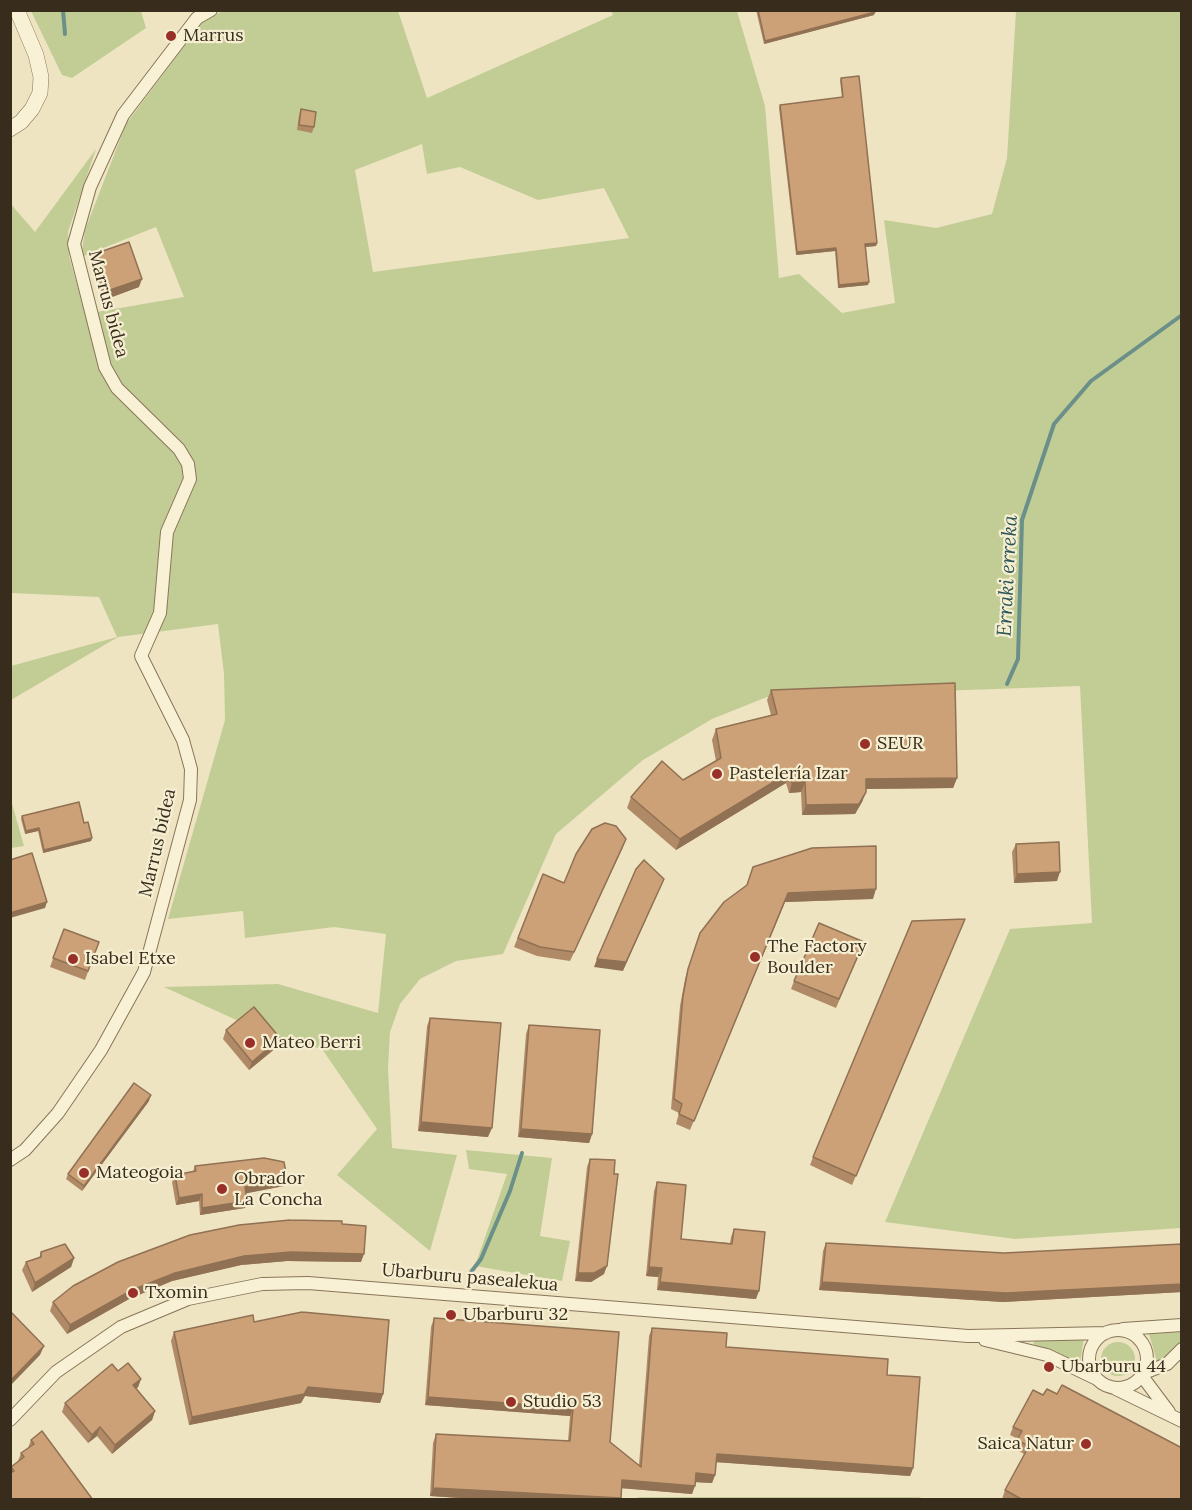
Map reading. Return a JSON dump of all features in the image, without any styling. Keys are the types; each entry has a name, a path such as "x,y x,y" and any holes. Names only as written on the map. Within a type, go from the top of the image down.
{"street":[{"path":"10,129 21,122 32,109 40,93 41,77 36,55 16,10"},
{"name":"Marrus bidea","path":"10,1160 25,1150 58,1113 101,1050 144,972 189,800 191,769 183,740 141,656 160,613 167,532 190,479 188,464 179,449 117,388 105,368 74,244 90,187 123,115 196,18 211,10"},
{"name":"Ubarburu pasealekua","path":"10,1420 57,1372 122,1327 188,1299 262,1284 308,1283 968,1336 1106,1333"},
{"path":"1176,1418 1096,1378 1090,1367 1090,1353 1095,1341 1106,1333 1182,1325"},
{"path":"1119,1330 1136,1336 1143,1343 1148,1361 1145,1378 1176,1418"},
{"name":"Ubarburu pasealekua","path":"968,1336 1047,1355 1096,1378"},
{"path":"1115,1388 1125,1387 1145,1378 1182,1349"}],"green space":[{"path":"31,11 141,11 146,28 72,78 62,75"},
{"path":"223,11 398,11 427,98 613,15 611,11 737,11 765,106 779,278 799,274 842,313 895,303 884,220 936,228 992,214 1007,158 1016,11 1181,11 1181,1228 1015,1239 885,1222 1010,929 1092,923 1080,686 767,697 712,719 643,760 556,834 503,954 456,961 420,979 400,1004 390,1032 388,1068 392,1148 457,1155 430,1251 337,1175 377,1129 322,1049 269,1035 164,987 278,984 378,1013 386,934 334,927 245,938 243,911 168,919 225,720 224,674 218,624 118,637 11,700 11,666 117,637 99,597 11,593 10,203 35,232 96,149 68,232 69,256 85,314 184,297 156,227 81,257 85,230 126,124 203,21","holes":["422,144 427,174 460,167 538,200 604,188 629,238 373,272 355,170"]},
{"path":"11,800 24,846 10,848"},
{"path":"466,1150 552,1158 540,1236 570,1241 562,1281 475,1266 507,1174 469,1169"},
{"path":"1181,1332 1181,1341 1160,1363 1157,1362 1149,1334"},
{"path":"1084,1338 1080,1363 1033,1344 1036,1340"},
{"path":"1118,1342 1130,1347 1135,1359 1130,1371 1118,1376 1106,1371 1101,1359 1106,1347"},
{"path":"640,1497 918,1497 927,1499 632,1499"}],"building":[{"path":"758,10 875,10 875,12 765,41"},
{"path":"859,76 877,243 865,244 869,282 839,285 836,248 797,252 780,105 843,97 841,78"},
{"path":"301,109 316,112 314,127 299,125"},
{"path":"129,242 142,279 107,291 94,254"},
{"path":"955,683 957,778 866,779 866,792 859,804 806,805 805,782 792,783 790,772 680,839 631,797 662,761 683,780 721,758 716,729 777,714 771,690"},
{"path":"79,802 84,823 88,822 92,838 44,850 39,828 26,831 22,816"},
{"path":"605,823 616,826 626,839 574,952 540,947 518,938 543,874 564,883 576,854 592,829"},
{"path":"1059,842 1060,872 1017,874 1016,844"},
{"path":"876,846 876,889 788,893 694,1121 679,1114 682,1104 674,1099 683,996 688,969 700,933 724,902 747,885 753,867 812,848"},
{"path":"32,853 47,902 10,913 10,860"},
{"path":"644,860 664,879 626,962 597,959 636,869"},
{"path":"965,919 856,1176 813,1157 912,921"},
{"path":"819,923 864,942 839,999 794,981"},
{"name":"Isabel Etxe","path":"64,929 99,942 88,971 53,958"},
{"name":"Mateo Berri","path":"254,1007 280,1038 252,1062 226,1030"},
{"path":"430,1018 501,1023 492,1128 421,1122"},
{"path":"529,1025 600,1030 592,1134 521,1129"},
{"path":"134,1083 151,1095 84,1186 68,1174"},
{"path":"264,1158 284,1162 287,1178 245,1187 247,1201 202,1208 202,1194 179,1198 175,1175 196,1171 195,1166"},
{"path":"590,1159 615,1160 614,1174 618,1174 607,1266 594,1273 578,1273"},
{"path":"657,1182 686,1185 681,1239 732,1244 734,1229 765,1232 759,1291 660,1282 662,1268 649,1267"},
{"path":"290,1220 342,1221 342,1224 366,1226 364,1254 291,1252 244,1256 175,1273 132,1290 70,1325 53,1302 73,1286 118,1262 190,1235 239,1225"},
{"path":"826,1243 1004,1253 1182,1244 1182,1284 1006,1293 822,1282"},
{"path":"65,1244 74,1258 35,1283 26,1262 41,1257 41,1252"},
{"path":"10,1312 44,1346 10,1381"},
{"path":"302,1312 389,1320 383,1394 308,1387 304,1394 192,1417 174,1332 253,1315 254,1322"},
{"path":"434,1318 619,1332 610,1442 641,1467 652,1328 727,1333 726,1347 888,1359 887,1375 920,1377 913,1468 717,1454 715,1475 696,1473 695,1486 622,1480 621,1498 433,1488 436,1434 570,1441 573,1408 428,1397"},
{"path":"128,1363 141,1379 133,1385 155,1411 115,1445 100,1427 92,1435 65,1403 112,1364 118,1371"},
{"name":"Saica Natur","path":"1062,1385 1182,1448 1182,1500 1023,1500 1005,1490 1029,1446 1017,1440 1022,1431 1013,1427 1033,1390 1043,1395 1047,1389 1057,1394"},
{"path":"42,1431 93,1500 10,1500 10,1473 14,1471 11,1467 24,1457 21,1453 34,1444 31,1440"}],"waterway":[{"path":"63,10 65,34"},
{"name":"Erraki erreka","path":"1007,684 1018,659 1022,520 1054,424 1091,381 1182,315"},
{"name":"Erraki erreka","path":"471,1272 481,1259 510,1191 522,1153"}],"place":[{"name":"Marrus","path":"171,36"},
{"name":"SEUR","path":"865,744"},
{"name":"Pastelería Izar","path":"717,774"},
{"name":"The Factory Boulder","path":"755,957"},
{"name":"Isabel Etxe","path":"73,959"},
{"name":"Mateo Berri","path":"250,1043"},
{"name":"Mateogoia","path":"84,1173"},
{"name":"Obrador La Concha","path":"222,1189"},
{"name":"Txomin","path":"133,1293"},
{"name":"Ubarburu 32","path":"451,1315"},
{"name":"Ubarburu 44","path":"1049,1367"},
{"name":"Studio 53","path":"511,1402"},
{"name":"Saica Natur","path":"1086,1444"}]}
